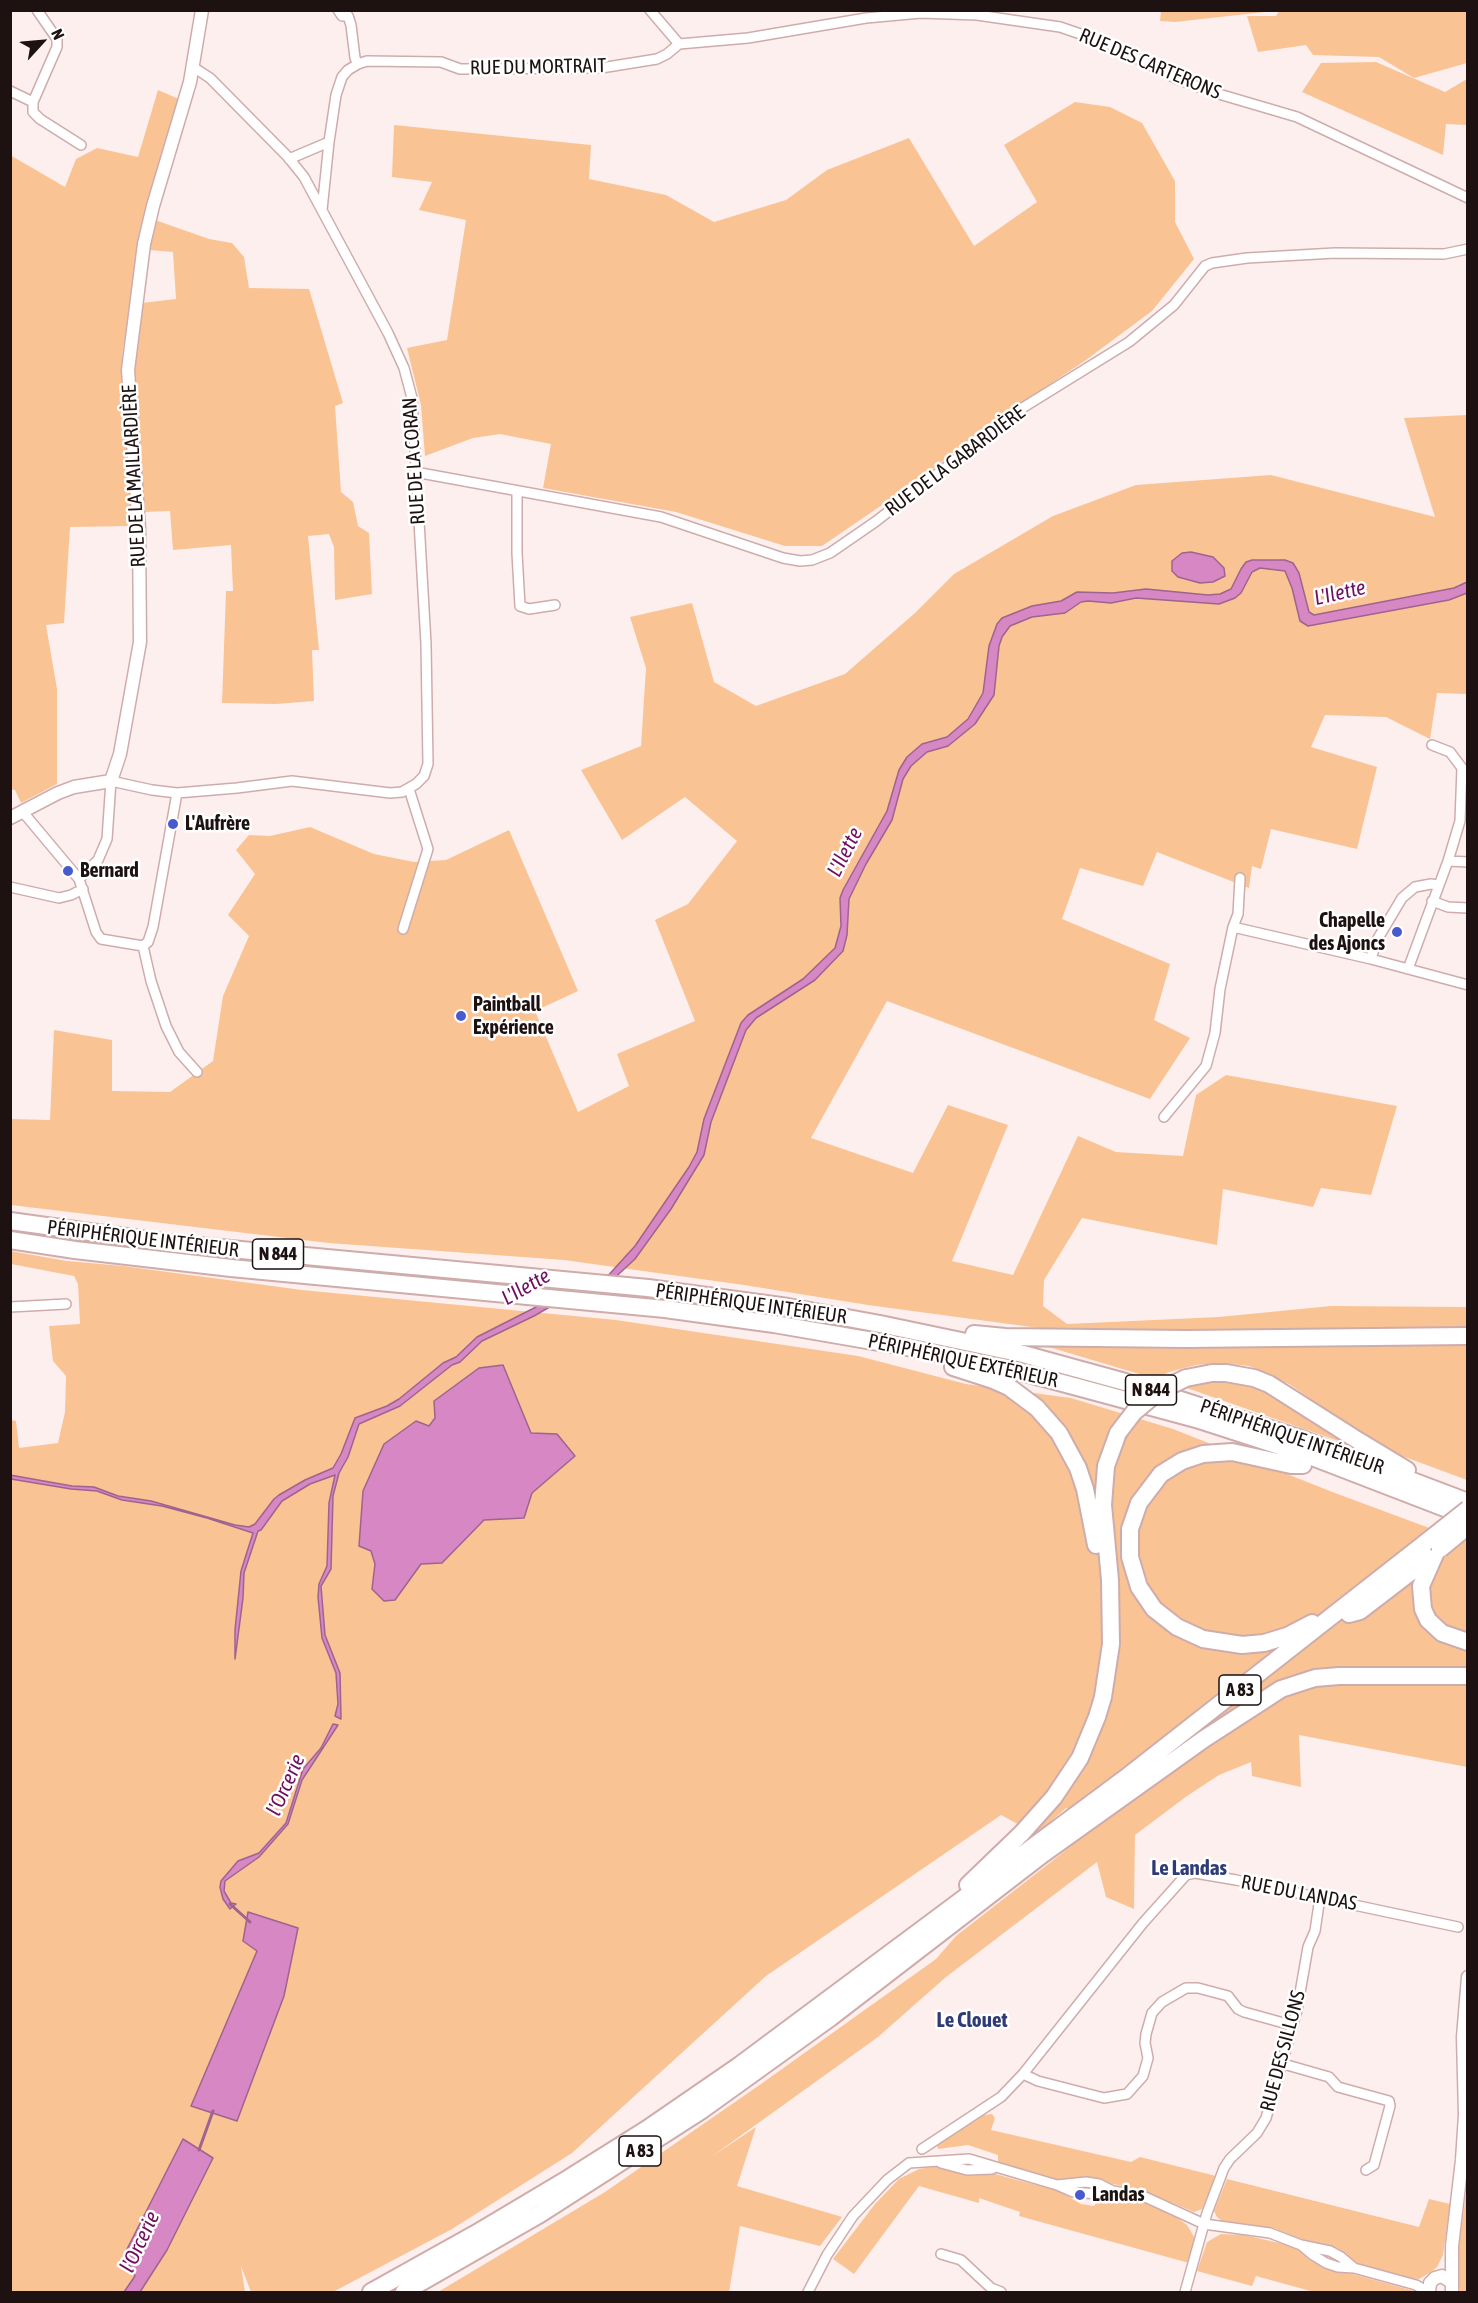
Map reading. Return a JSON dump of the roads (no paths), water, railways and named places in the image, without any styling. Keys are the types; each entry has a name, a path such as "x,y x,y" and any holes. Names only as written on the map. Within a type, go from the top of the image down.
{"highway":[{"name":"PÉRIPHÉRIQUE INTÉRIEUR","path":"10,1221 188,1245 622,1286 759,1303 880,1324 1023,1354 1125,1382 1302,1439 1467,1502"},
{"name":"PÉRIPHÉRIQUE EXTÉRIEUR","path":"10,1240 231,1268 619,1304 774,1324 913,1348 1029,1373 1196,1419 1307,1455 1467,1518"},
{"path":"880,1324 898,1318 979,1335 1026,1338 1291,1339 1410,1335 1467,1336"},
{"path":"913,1348 929,1362 964,1370 1009,1387 1037,1408 1059,1433 1078,1468 1085,1489 1094,1529 1104,1610 1111,1628"},
{"path":"934,1920 1029,1826 1054,1797 1076,1765 1090,1735 1103,1697 1111,1644 1110,1580 1103,1505 1106,1467 1118,1433 1125,1421 1142,1405 1159,1391 1186,1378 1226,1373 1254,1378 1269,1384 1402,1466 1411,1473 1416,1481"},
{"path":"1196,1419 1199,1429 1303,1465 1467,1527"},
{"path":"1303,1465 1291,1465 1232,1452 1222,1452 1193,1457 1171,1467 1153,1483 1139,1503 1134,1516 1130,1545 1134,1576 1144,1597 1171,1623 1203,1639 1230,1644 1254,1644 1278,1640 1316,1621 1343,1602 1352,1607"},
{"name":"A 83","path":"1434,1547 1467,1509"},
{"name":"A 83","path":"1130,1783 1352,1607 1434,1547 1467,1518"},
{"path":"1467,1527 1434,1547 1421,1586 1420,1601 1428,1620 1437,1630 1452,1638 1467,1642"},
{"path":"1102,1805 1130,1783 1281,1689 1297,1682 1339,1676 1467,1676"},
{"name":"A 83","path":"371,2292 530,2202 674,2111 776,2039 934,1920 1102,1805"},
{"name":"A 83","path":"404,2292 557,2203 702,2110 830,2018 1043,1854 1102,1805"}],"street":[{"path":"36,10 57,39 57,47 33,102 33,112 81,146"},
{"name":"RUE DE LA MAILLARDIÈRE","path":"111,781 120,754 140,642 139,529 128,370 144,244 194,67 202,10"},
{"path":"322,210 336,94 342,78 348,70 358,64 348,16 342,16 338,10"},
{"path":"650,10 679,44"},
{"name":"RUE DES CARTERONS","path":"679,44 748,38 866,18 921,13 977,15 1060,27 1107,44 1186,82 1297,117 1467,198"},
{"name":"RUE DU MORTRAIT","path":"358,64 367,61 441,62 460,69 601,68 657,59 679,44"},
{"name":"RUE DE LA CORAN","path":"194,67 210,78 290,159 304,177 388,333 404,368 412,398 429,733 428,764 420,780 409,789"},
{"path":"10,91 33,102"},
{"path":"290,159 329,142"},
{"name":"RUE DE LA GABARDIÈRE","path":"415,472 661,517 783,558 800,561 812,560 831,553 875,522 1024,407 1128,342 1174,305 1200,271 1212,263 1247,258 1335,253 1444,254 1467,249"},
{"path":"517,491 520,606 529,609 555,605"},
{"path":"1408,969 1448,861 1460,821 1462,768 1450,752 1432,745"},
{"path":"79,879 98,860 107,839 111,781"},
{"path":"10,818 74,787 111,781 177,793 292,781 386,793 409,789 428,849 404,929"},
{"path":"22,811 79,879 96,932 101,939 143,946 148,942 153,927 177,793"},
{"path":"1448,861 1467,862"},
{"path":"1164,1117 1206,1066 1215,1033 1220,989 1233,927 1238,914 1240,878"},
{"path":"1371,959 1377,940 1402,898 1415,887 1438,885"},
{"path":"10,886 59,898 83,889"},
{"path":"1432,901 1448,907 1467,908"},
{"path":"1233,927 1371,959 1467,985"},
{"path":"143,946 151,981 166,1026 179,1052 197,1072"},
{"path":"10,1307 66,1304"},
{"name":"RUE DU LANDAS","path":"1023,2074 1143,1923 1186,1875 1195,1873 1215,1876 1458,1927"},
{"name":"RUE DES SILLONS","path":"1185,2292 1204,2224 1224,2168 1263,2124 1297,2010 1308,1947 1315,1931 1320,1897"},
{"path":"1452,2288 1452,2246 1465,2115 1463,2037 1467,1977"},
{"path":"922,2149 1001,2097 1023,2074 1038,2081 1104,2098 1127,2094 1143,2076 1148,2058 1146,2034 1152,2013 1162,2002 1186,1988 1197,1988 1228,1996 1238,2009 1244,2012 1291,2025"},
{"path":"1280,2063 1329,2077 1338,2087 1389,2101 1390,2106 1374,2165 1366,2170"},
{"path":"808,2292 827,2255 847,2224 876,2190 900,2168 914,2162 969,2159 1057,2185 1086,2182 1099,2184 1113,2191 1143,2196 1204,2224 1270,2233 1301,2245 1330,2251 1354,2268 1416,2285 1431,2286 1446,2277 1452,2288"},
{"path":"1431,2286 1452,2246"},
{"path":"941,2254 961,2260 992,2288 1001,2292"}],"water":[{"path":"1191,552 1213,557 1224,568 1225,576 1213,582 1200,583 1178,577 1172,571 1172,561 1182,553"},
{"path":"1285,560 1293,563 1299,573 1309,612 1314,615 1454,588 1467,582 1467,593 1449,600 1308,626 1300,621 1292,588 1285,571 1260,568 1252,572 1241,593 1219,604 1136,598 1111,603 1088,601 1081,602 1065,613 1032,617 1010,626 999,646 994,695 975,724 948,746 927,752 911,766 903,779 892,820 866,864 849,899 847,935 843,951 815,980 756,1018 746,1030 711,1122 704,1155 671,1209 635,1259 593,1298 585,1297 572,1289 553,1305 534,1316 482,1341 460,1362 452,1365 400,1406 359,1424 348,1457 339,1473 333,1496 331,1569 321,1586 325,1635 340,1673 341,1719 335,1716 338,1704 336,1673 322,1638 318,1597 319,1584 327,1566 329,1503 335,1475 310,1484 282,1501 258,1531 244,1573 235,1659 235,1630 241,1571 253,1533 207,1518 162,1506 122,1500 97,1491 11,1479 10,1475 72,1486 94,1487 118,1496 151,1501 249,1527 255,1524 279,1495 333,1468 355,1418 399,1399 443,1363 456,1357 477,1337 536,1307 572,1280 605,1279 635,1246 697,1152 704,1119 741,1023 748,1015 803,979 835,948 841,926 840,898 887,811 899,770 907,757 922,744 947,737 968,719 983,693 989,646 997,624 1002,618 1032,606 1061,601 1077,592 1113,593 1146,589 1208,595 1220,594 1231,589 1246,562"},
{"path":"503,1365 531,1433 557,1434 575,1456 532,1493 524,1518 484,1520 442,1563 421,1564 395,1600 384,1601 372,1589 375,1564 371,1551 359,1546 363,1491 384,1444 416,1421 429,1426 435,1418 434,1401 479,1368"},
{"path":"333,1724 338,1725 302,1780 288,1824 259,1857 225,1881 224,1891 231,1903 236,1904 230,1909 223,1899 221,1881 238,1861 259,1853 286,1823 303,1769 321,1748"},
{"path":"248,1912 298,1928 284,1996 237,2121 191,2106 257,1951 243,1941"},
{"path":"183,2139 213,2158 167,2250 140,2292 124,2292 135,2276 124,2255"}],"waterway":[{"name":"l'Orcerie","path":"230,1904 250,1922"},
{"name":"l'Orcerie","path":"199,2150 213,2111"}],"place":[{"name":"L'Aufrère","path":"173,824"},
{"name":"Bernard","path":"68,871"},
{"name":"Chapelle des Ajoncs","path":"1397,932"},
{"name":"Paintball Expérience","path":"461,1016"},
{"name":"Landas","path":"1080,2195"}],"district":[{"name":"Le Landas","path":"1189,1868"},
{"name":"Le Clouet","path":"972,2020"}],"water label":[{"name":"L'Ilette","path":"1340,593"},
{"name":"L'Ilette","path":"845,852"},
{"name":"L'Ilette","path":"526,1287"}]}
